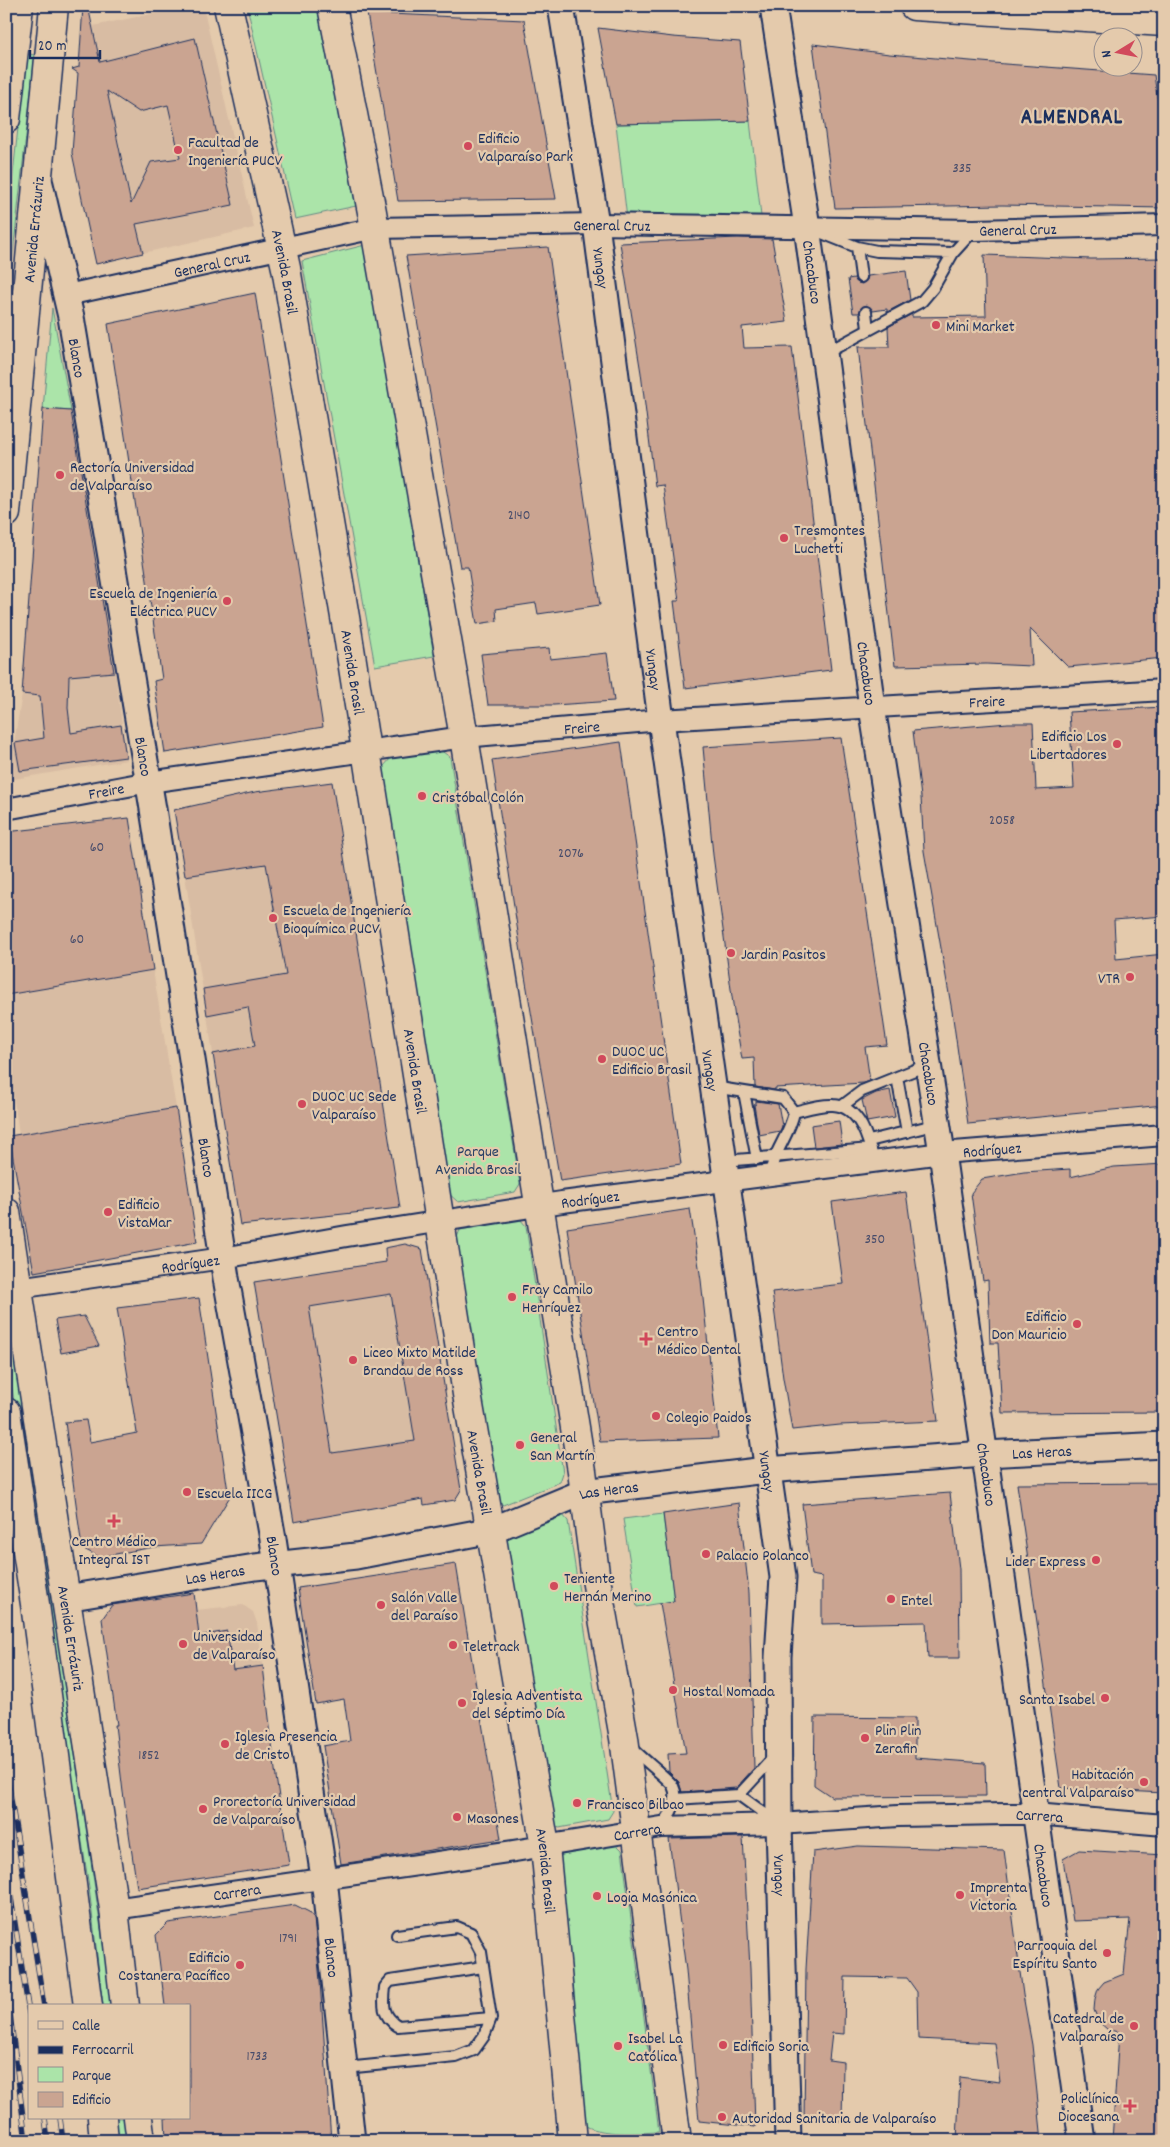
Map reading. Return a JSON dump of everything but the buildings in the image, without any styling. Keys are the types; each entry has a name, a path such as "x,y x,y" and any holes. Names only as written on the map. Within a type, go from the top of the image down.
{"main road":[{"path":"6,119 19,6"},
{"name":"Avenida Errázuriz","path":"6,513 54,6"},
{"name":"Avenida Brasil","path":"228,6 282,248 366,751 467,1394 492,1530 544,1846 573,2141"},
{"path":"332,6 375,228 464,736 580,1461 595,1572 624,1738 648,1828 677,2141"},
{"path":"914,6 1164,22"},
{"name":"Avenida Errázuriz","path":"6,1212 114,1909 125,2004"},
{"name":"Avenida Errázuriz","path":"6,1412 35,1604 88,2004"},
{"path":"102,2120 104,2141"},
{"path":"138,2120 141,2141"}],"street":[{"name":"Yungay","path":"561,6 596,224 661,720 766,1470 783,1578 778,1657 779,1824 788,2141"},
{"name":"Chacabuco","path":"773,6 807,227 872,707 938,1124 1082,2141"},
{"name":"Blanco","path":"38,176 67,294 149,782 223,1258 276,1564 324,1878 352,2141"},
{"name":"General Cruz","path":"67,294 375,228 596,224 974,230 1164,225"},
{"name":"Freire","path":"6,809 149,782 464,736 661,720 1164,690"},
{"name":"Rodríguez","path":"18,1288 223,1258 724,1172 772,1167 871,1151 942,1153 1164,1135"},
{"name":"Las Heras","path":"66,1598 276,1564 356,1556 492,1530 584,1492 766,1470 984,1454 1164,1445"},
{"name":"Carrera","path":"114,1909 544,1846 648,1828 779,1824 898,1816 1035,1814 1164,1825"}],"lane":[{"path":"807,227 857,247 877,251 953,253"},
{"path":"824,354 922,301 933,288 953,253 974,230"},
{"path":"857,247 861,277"},
{"path":"866,312 868,329"},
{"path":"842,1106 862,1091 928,1064"},
{"path":"897,1077 907,1132"},
{"path":"712,1087 783,1098 794,1112 792,1124 772,1167 758,1159 744,1092"},
{"path":"794,1112 831,1104 842,1106 858,1120 871,1151 907,1132 938,1124"},
{"path":"724,1172 758,1159"},
{"path":"624,1738 641,1759 673,1785 676,1798 669,1817 648,1828"},
{"path":"739,1795 779,1753"},
{"path":"676,1798 739,1795 779,1824"},
{"path":"344,2068 456,2057 474,2050 484,2036 491,2018 481,1952 471,1933 457,1927 397,1935"},
{"path":"483,1967 390,1981 384,1987 384,2010 388,2020 398,2026 491,2018"}],"shaded area":[{"name":"Facultad de Ingeniería PUCV","path":"190,6 203,6 254,228 143,253 93,26"},
{"path":"32,539 92,542 115,672 127,760 8,780 22,694"},
{"name":"DUOC UC Sede Valparaíso","path":"343,852 400,1208 240,1225 185,876"},
{"path":"153,970 176,1108 19,1134 6,1047 6,995"},
{"name":"Liceo Mixto Matilde Brandau de Ross","path":"405,1244 422,1249 461,1490 455,1500 424,1505 423,1499 294,1522 254,1282 385,1262 385,1248"},
{"name":"Universidad de Valparaíso","path":"194,1593 196,1610 243,1605 253,1612 257,1623 263,1666 243,1668 210,1713 117,1725 102,1619 112,1605"},
{"path":"6,2090 13,2141 6,2141"}],"green space":[{"path":"247,6 317,6 356,206 295,219"},
{"path":"26,54 35,55 6,316 6,239"},
{"path":"750,121 761,216 627,219 616,124"},
{"path":"365,245 434,656 375,666 302,261"},
{"path":"52,308 71,411 43,409"},
{"name":"Parque Avenida Brasil","path":"440,750 450,757 520,1184 515,1192 458,1202 447,1192 383,767 391,758"},
{"name":"Parque Avenida Brasil","path":"520,1219 526,1226 563,1473 560,1482 503,1505 494,1499 455,1242 460,1230"},
{"path":"14,1329 111,2004 103,2004 89,1887 6,1350 6,1330"},
{"path":"562,1514 568,1521 613,1811 608,1819 559,1828 546,1818 503,1543 507,1533"},
{"path":"663,1514 674,1601 637,1607 623,1519"},
{"path":"614,1842 622,1850 659,2132 609,2132 590,2128 582,2124 558,1856"},
{"path":"116,2120 125,2120 128,2141 118,2141"}],"railway":[{"path":"6,1768 44,2004"},
{"path":"6,1866 28,2007"},
{"path":"6,1983 26,2141"},
{"path":"45,2120 48,2141"},
{"path":"60,2120 63,2141"}],"place":[{"name":"Edificio Valparaíso Park","path":"468,146"},
{"name":"Facultad de Ingeniería PUCV","path":"178,150"},
{"name":"Mini Market","path":"936,325"},
{"name":"Rectoría Universidad de Valparaíso","path":"60,475"},
{"name":"Tresmontes Luchetti","path":"784,538"},
{"name":"Escuela de Ingeniería Eléctrica PUCV","path":"227,601"},
{"name":"Edificio Los Libertadores","path":"1117,744"},
{"name":"Cristóbal Colón","path":"422,796"},
{"name":"Escuela de Ingeniería Bioquímica PUCV","path":"273,918"},
{"name":"Jardin Pasitos","path":"731,953"},
{"name":"VTR","path":"1130,977"},
{"name":"DUOC UC Edificio Brasil","path":"602,1059"},
{"name":"DUOC UC Sede Valparaíso","path":"302,1104"},
{"name":"Edificio VistaMar","path":"108,1212"},
{"name":"Fray Camilo Henríquez","path":"512,1297"},
{"name":"Edificio Don Mauricio","path":"1077,1324"},
{"name":"Centro Médico Dental","path":"646,1339"},
{"name":"Liceo Mixto Matilde Brandau de Ross","path":"353,1360"},
{"name":"Colegio Paidos","path":"656,1416"},
{"name":"General San Martín","path":"520,1445"},
{"name":"Escuela IICG","path":"187,1492"},
{"name":"Centro Médico Integral IST","path":"114,1521"},
{"name":"Palacio Polanco","path":"706,1554"},
{"name":"Lider Express","path":"1096,1560"},
{"name":"Teniente Hernán Merino","path":"554,1586"},
{"name":"Entel","path":"891,1599"},
{"name":"Salón Valle del Paraíso","path":"381,1605"},
{"name":"Universidad de Valparaíso","path":"183,1644"},
{"name":"Teletrack","path":"453,1645"},
{"name":"Hostal Nomada","path":"673,1690"},
{"name":"Santa Isabel","path":"1105,1698"},
{"name":"Iglesia Adventista del Séptimo Día","path":"462,1703"},
{"name":"Plin Plin Zerafin","path":"865,1738"},
{"name":"Iglesia Presencia de Cristo","path":"225,1744"},
{"name":"Habitación central Valparaíso","path":"1144,1782"},
{"name":"Francisco Bilbao","path":"577,1803"},
{"name":"Prorectoría Universidad de Valparaíso","path":"203,1809"},
{"name":"Masones","path":"457,1817"},
{"name":"Imprenta Victoria","path":"960,1895"},
{"name":"Logia Masónica","path":"597,1896"},
{"name":"Parroquia del Espíritu Santo","path":"1107,1953"},
{"name":"Edificio Costanera Pacífico","path":"240,1965"},
{"name":"Catedral de Valparaíso","path":"1134,2026"},
{"name":"Edificio Soria","path":"723,2045"},
{"name":"Isabel La Católica","path":"618,2046"},
{"name":"Policlínica Diocesana","path":"1130,2106"},
{"name":"Autoridad Sanitaria de Valparaíso","path":"722,2117"}],"district":[{"name":"ALMENDRAL","path":"1072,116"}]}
